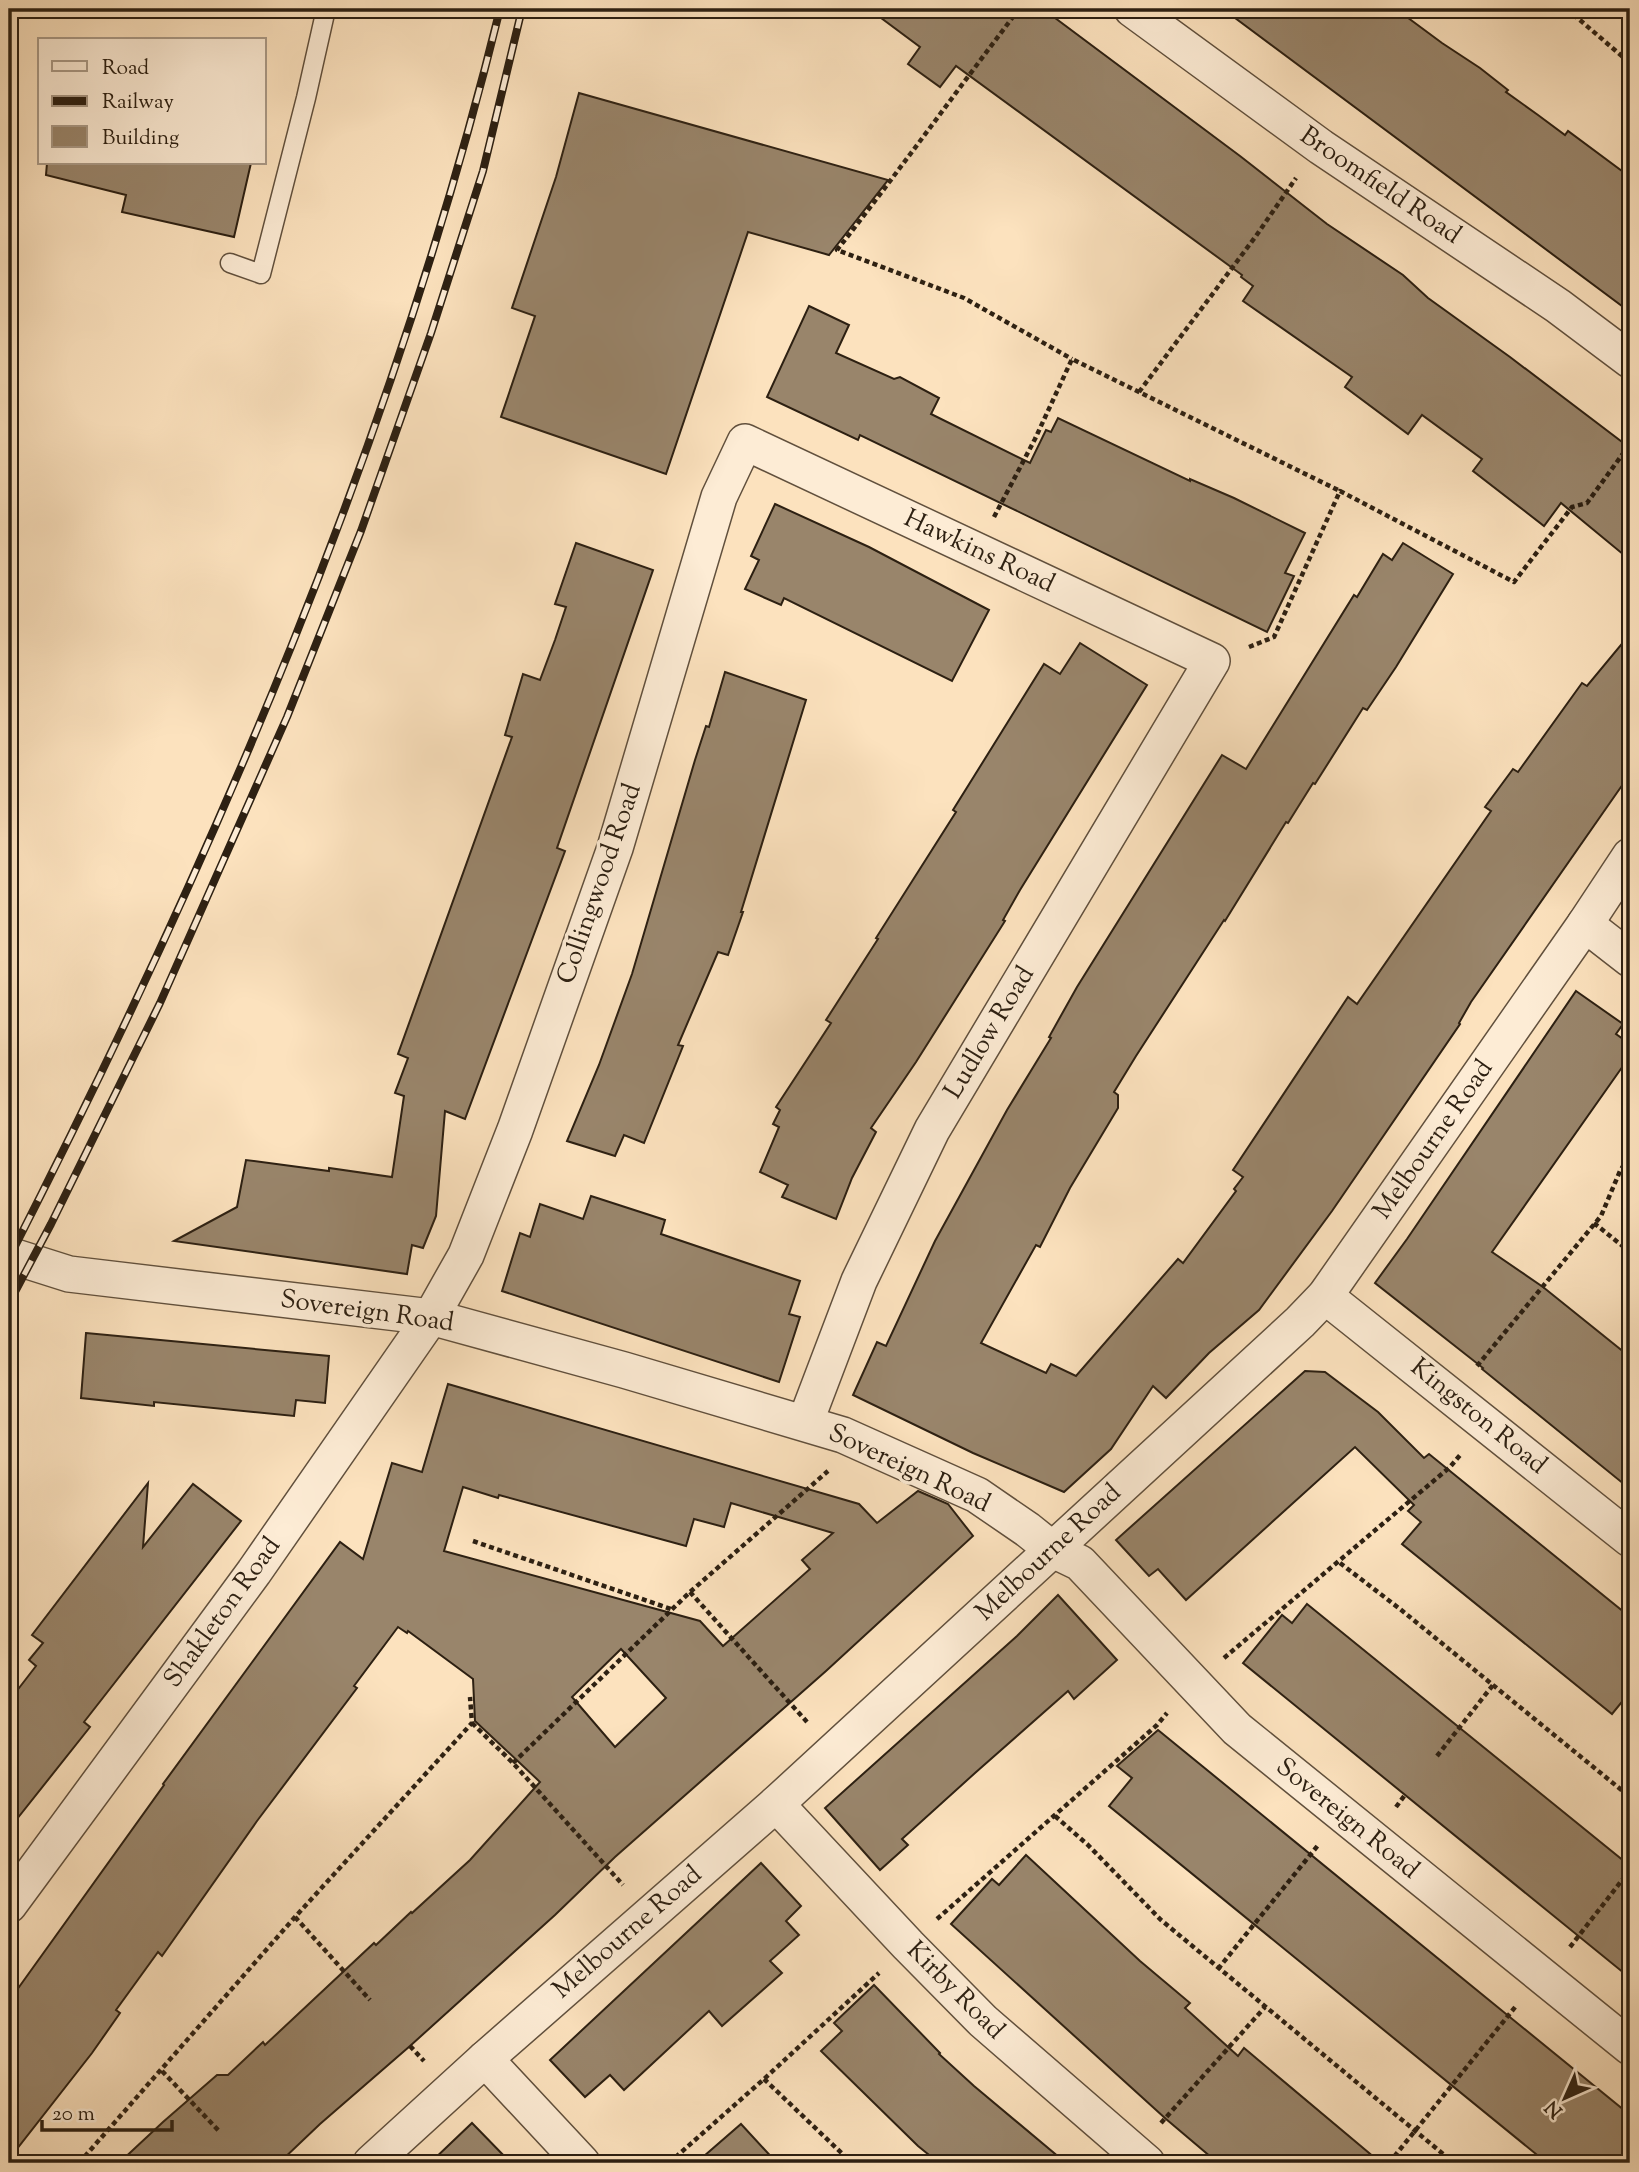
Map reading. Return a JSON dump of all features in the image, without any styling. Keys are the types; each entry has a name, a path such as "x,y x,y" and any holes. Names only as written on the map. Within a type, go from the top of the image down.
{"street":[{"name":"Broomfield Road","path":"1132,9 1321,147 1558,306 1630,360"},
{"name":"Hawkins Road","path":"745,442 1212,661"},
{"name":"Collingwood Road","path":"430,1317 466,1255 515,1130 615,848 719,497 745,442"},
{"name":"Ludlow Road","path":"805,1423 859,1281 932,1130 1212,661"},
{"name":"Melbourne Road","path":"371,2163 485,2059 776,1804 1300,1322 1325,1296 1630,856"},
{"path":"1585,924 1630,959"},
{"name":"Sovereign Road","path":"9,1255 69,1274 430,1317 805,1423 843,1436 977,1495 1053,1550 1080,1563 1237,1729 1630,2048"},
{"name":"Kingston Road","path":"1325,1296 1630,1539"},
{"name":"Shakleton Road","path":"9,1905 254,1572 430,1317"},
{"name":"Kirby Road","path":"776,1804 983,2021 1140,2158"},
{"path":"485,2059 582,2163"}],"lane":[{"path":"230,264 261,274 326,9"}],"path":[{"path":"1019,9 837,250 964,298 1072,359 1340,491 1514,582 1572,507 1587,503 1630,444"},
{"path":"1567,9 1630,63"},
{"path":"1139,392 1321,147"},
{"path":"975,550 1035,439 1072,359"},
{"path":"1212,661 1275,637 1340,491"},
{"path":"1452,1396 1601,1216 1620,1171 1630,1155"},
{"path":"1594,1223 1630,1252"},
{"path":"669,2163 908,1945 1157,1725 1193,1684 1450,1467 1487,1424"},
{"path":"513,1763 671,1609 834,1466 843,1436"},
{"path":"472,1541 671,1609"},
{"path":"1339,1562 1630,1797"},
{"path":"690,1592 788,1703 835,1750"},
{"path":"1437,1756 1493,1685"},
{"path":"470,1697 472,1723 513,1763 650,1914"},
{"path":"79,2163 295,1917 472,1723"},
{"path":"1218,1969 1343,1815"},
{"path":"1055,1816 1088,1845 1161,1920 1454,2163"},
{"path":"1389,2163 1630,1870"},
{"path":"295,1917 370,2000"},
{"path":"1140,2158 1265,2007"},
{"path":"161,2071 219,2131"},
{"path":"764,2079 852,2163"}],"building":[{"path":"869,9 1043,9 1327,224 1403,275 1428,298 1630,448 1630,560 1561,503 1544,526 1473,471 1482,459 1422,415 1408,434 1345,387 1352,377 1243,301 1253,286 1241,277 1242,275 956,66 940,87 908,64 920,47"},
{"path":"1223,9 1396,9 1480,68 1508,90 1506,92 1565,135 1568,131 1630,177 1630,312"},
{"path":"579,93 888,180 829,255 748,232 666,474 501,417 535,316 512,308 556,177"},
{"path":"47,164 251,164 234,237 122,212 126,195 46,175"},
{"path":"809,306 849,325 836,353 894,379 900,377 939,398 931,414 1030,463 1046,430 1051,432 1058,418 1305,533 1285,573 1294,576 1267,632 860,435 858,440 767,397"},
{"path":"775,504 869,547 989,610 952,681 784,598 781,605 745,589 759,560 751,556"},
{"path":"576,543 653,570 557,848 565,851 465,1119 445,1111 436,1216 423,1248 412,1245 407,1274 174,1241 237,1207 246,1160 392,1177 404,1096 395,1093 408,1058 398,1054 512,737 505,735 523,674 540,680 555,640 566,607 555,604"},
{"path":"1403,543 1453,574 1396,667 1367,710 1363,708 1315,784 1313,783 1288,823 1286,822 1136,1056 1114,1092 1118,1095 1118,1108 1070,1188 1040,1247 1036,1245 981,1343 1046,1373 1051,1364 1076,1376 1178,1259 1183,1263 1236,1191 1234,1189 1243,1177 1233,1170 1348,997 1357,1004 1491,811 1485,807 1513,769 1518,772 1582,683 1587,686 1630,634 1630,774 1471,1002 1460,1024 1332,1211 1259,1310 1209,1353 1166,1398 1153,1386 1111,1449 1064,1492 973,1453 853,1395 877,1342 886,1346 935,1241 1007,1110 1051,1038 1049,1037 1077,987 1222,755 1246,769 1354,595 1357,597 1383,554 1392,560"},
{"path":"1080,643 1147,685 1020,890 1003,920 1005,921 871,1128 876,1132 852,1178 836,1219 782,1197 788,1185 760,1172 779,1127 773,1124 780,1110 776,1107 831,1023 826,1020 956,812 953,810 1044,664 1060,674"},
{"path":"725,672 806,700 728,955 718,952 678,1045 683,1046 644,1143 624,1135 615,1156 567,1141 599,1065 632,974 695,760 706,726 709,727"},
{"path":"1576,991 1623,1024 1616,1034 1630,1044 1630,1056 1492,1252 1543,1287 1630,1357 1630,1489 1375,1283"},
{"path":"591,1196 665,1220 661,1234 800,1281 789,1314 800,1317 779,1382 502,1291 520,1233 530,1237 540,1204 583,1219"},
{"path":"86,1333 329,1356 325,1403 296,1400 294,1416 154,1402 154,1406 81,1398"},
{"path":"1305,1371 1325,1372 1378,1412 1424,1458 1429,1454 1630,1617 1630,1692 1612,1714 1402,1544 1421,1522 1408,1511 1414,1505 1355,1447 1186,1600 1158,1569 1149,1576 1116,1540"},
{"path":"448,1384 859,1504 877,1523 918,1491 948,1504 973,1536 279,2163 119,2163 217,2075 228,2075 263,2042 265,2045 374,1943 376,1945 412,1913 470,1860 540,1782 475,1721 473,1679 408,1631 407,1633 398,1627 354,1686 357,1688 257,1821 162,1956 158,1952 116,2010 120,2013 92,2053 9,2159 9,2001 340,1542 363,1559 392,1463 422,1472","holes":["463,1487 686,1546 694,1519 724,1527 731,1503 833,1533 802,1560 810,1569 723,1646 700,1621 444,1551","621,1649 666,1698 615,1747 572,1697"]},
{"path":"148,1483 143,1547 193,1484 241,1521 84,1722 90,1727 9,1829 9,1701 36,1666 29,1660 43,1643 32,1635"},
{"path":"1058,1595 1117,1660 1074,1699 1068,1691 975,1773 902,1839 908,1845 880,1870 825,1808 1017,1636"},
{"path":"1307,1604 1630,1866 1630,1978 1243,1663 1282,1615 1292,1623"},
{"path":"1158,1730 1630,2115 1630,2163 1547,2163 1109,1806 1132,1778 1117,1766"},
{"path":"1026,1855 1140,1961 1190,2003 1185,2008 1238,2056 1244,2048 1381,2163 1218,2163 1166,2119 951,1924 992,1879 999,1885"},
{"path":"761,1863 801,1906 786,1921 799,1935 770,1961 782,1973 722,2026 709,2011 624,2090 610,2075 585,2097 550,2060"},
{"path":"874,1985 939,2054 1066,2163 939,2163 918,2146 821,2051 842,2031 834,2023"},
{"path":"472,2123 511,2163 430,2163"},
{"path":"741,2124 777,2163 696,2163"}],"railway":[{"path":"9,1258 157,956 291,647 351,491 407,332 457,171 500,9"},
{"path":"9,1303 160,1003 287,717 361,531 431,333 483,171 522,9"}]}
